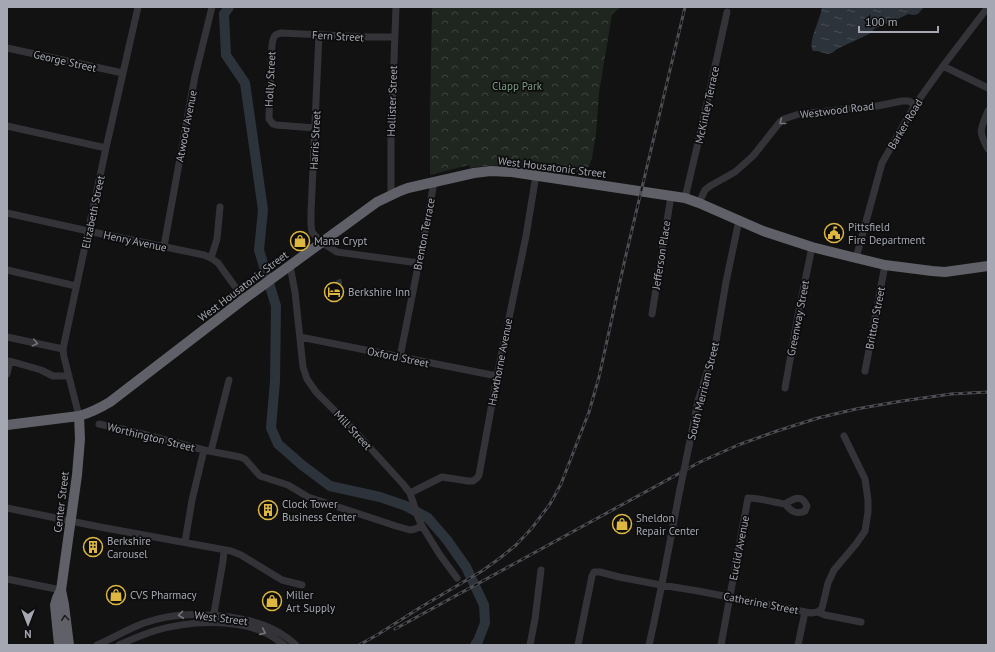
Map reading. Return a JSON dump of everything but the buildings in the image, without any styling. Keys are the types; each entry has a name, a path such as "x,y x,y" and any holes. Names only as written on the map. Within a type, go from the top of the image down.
{"highway":[{"name":"West Housatonic Street","path":"7,425 88,414 110,402 244,299 377,202 408,188 470,174 491,171 512,172 685,198 763,231 812,247 885,265 917,270 945,272 988,266"},
{"name":"Center Street","path":"69,645 61,590 80,452 79,416"},
{"name":"Center Street","path":"59,645 55,605 56,598 61,590"}],"street":[{"name":"Elizabeth Street","path":"79,416 63,349 138,7"},
{"name":"Atwood Avenue","path":"164,246 195,76 212,7"},
{"name":"Hollister Street","path":"391,195 391,138 396,7"},
{"name":"Barker Road","path":"856,258 882,163 915,105 988,7"},
{"name":"McKinley Terrace","path":"685,198 702,130 727,12"},
{"name":"Fern Street","path":"281,33 394,37"},
{"name":"Holly Street","path":"281,33 275,35 273,40 269,120 273,124 315,128"},
{"name":"Harris Street","path":"319,34 311,225 312,232 321,242"},
{"name":"George Street","path":"7,48 123,73"},
{"path":"943,66 988,88"},
{"name":"Westwood Road","path":"699,203 705,190 744,166 784,119 799,114 877,106 902,101 909,101 915,105"},
{"path":"988,111 981,133 988,149"},
{"path":"7,126 106,148"},
{"name":"Hawthorne Avenue","path":"410,493 442,477 473,481 479,475 497,376 526,236 536,175"},
{"name":"Brenton Terrace","path":"400,357 434,182"},
{"name":"Jefferson Place","path":"652,314 671,196"},
{"path":"211,258 217,239 220,207"},
{"name":"Henry Avenue","path":"7,212 88,231 204,255 218,263 244,299"},
{"name":"South Merriam Street","path":"649,645 698,401 715,347 726,282 739,220"},
{"path":"321,242 337,252 419,263"},
{"name":"Greenway Street","path":"785,388 812,247"},
{"name":"Britton Street","path":"865,371 885,265"},
{"name":"Mill Street","path":"287,268 295,292 304,373 307,379 316,392 404,484 410,493 422,526 440,555 457,578"},
{"path":"7,270 76,286"},
{"path":"7,337 63,349"},
{"name":"Oxford Street","path":"300,337 497,376"},
{"path":"7,374 10,361 41,370 53,376 69,376"},
{"path":"184,542 192,500 229,380"},
{"name":"Worthington Street","path":"98,424 208,451 240,457 245,459 260,476 288,485 308,497 320,502 410,530 422,526"},
{"path":"818,612 822,608 828,583 834,570 865,531 868,512 865,479 844,436"},
{"name":"Euclid Avenue","path":"721,645 748,498 785,504"},
{"path":"7,508 224,550 241,555 282,580 302,585"},
{"path":"212,623 224,550"},
{"path":"530,645 541,570"},
{"name":"Catherine Street","path":"578,645 594,572 805,612 818,612 824,615 861,622"},
{"path":"7,579 61,590"},
{"path":"798,645 805,612"},
{"name":"West Street","path":"97,645 135,627 162,618 189,614 244,619 262,624 282,633 296,645"},
{"name":"West Street","path":"119,645 143,634 169,627 212,623 236,625 256,629 267,633 284,645"}],"green space":[{"name":"Clapp Park","path":"432,7 621,7 612,14 599,93 596,134 592,158 583,175 526,167 498,165 470,168 469,165 430,175"}],"water":[{"path":"822,7 924,7 918,14 908,14 885,24 874,29 871,33 828,54 813,51 812,47 813,36"},
{"path":"339,279 342,281 341,286 338,292 336,292 334,289 336,281"}],"waterway":[{"path":"229,7 224,14 226,55 245,83 263,210 259,250 276,306 275,381 271,428 278,444 302,465 330,486 380,497 406,506 428,518 447,540 466,567 484,605 485,623 475,645"}],"railway":[{"path":"359,645 482,571 500,558 516,545 532,528 550,504 561,484 589,412 599,377 625,259 685,7"},
{"path":"395,629 700,462 738,445 818,418 856,409 951,394 988,392"}],"place":[{"name":"Pittsfield Fire Department","path":"834,233"},
{"name":"Mana Crypt","path":"300,241"},
{"name":"Berkshire Inn","path":"334,292"},
{"name":"Clock Tower Business Center","path":"268,510"},
{"name":"Sheldon Repair Center","path":"622,524"},
{"name":"Berkshire Carousel","path":"93,547"},
{"name":"CVS Pharmacy","path":"116,595"},
{"name":"Miller Art Supply","path":"272,601"}]}
